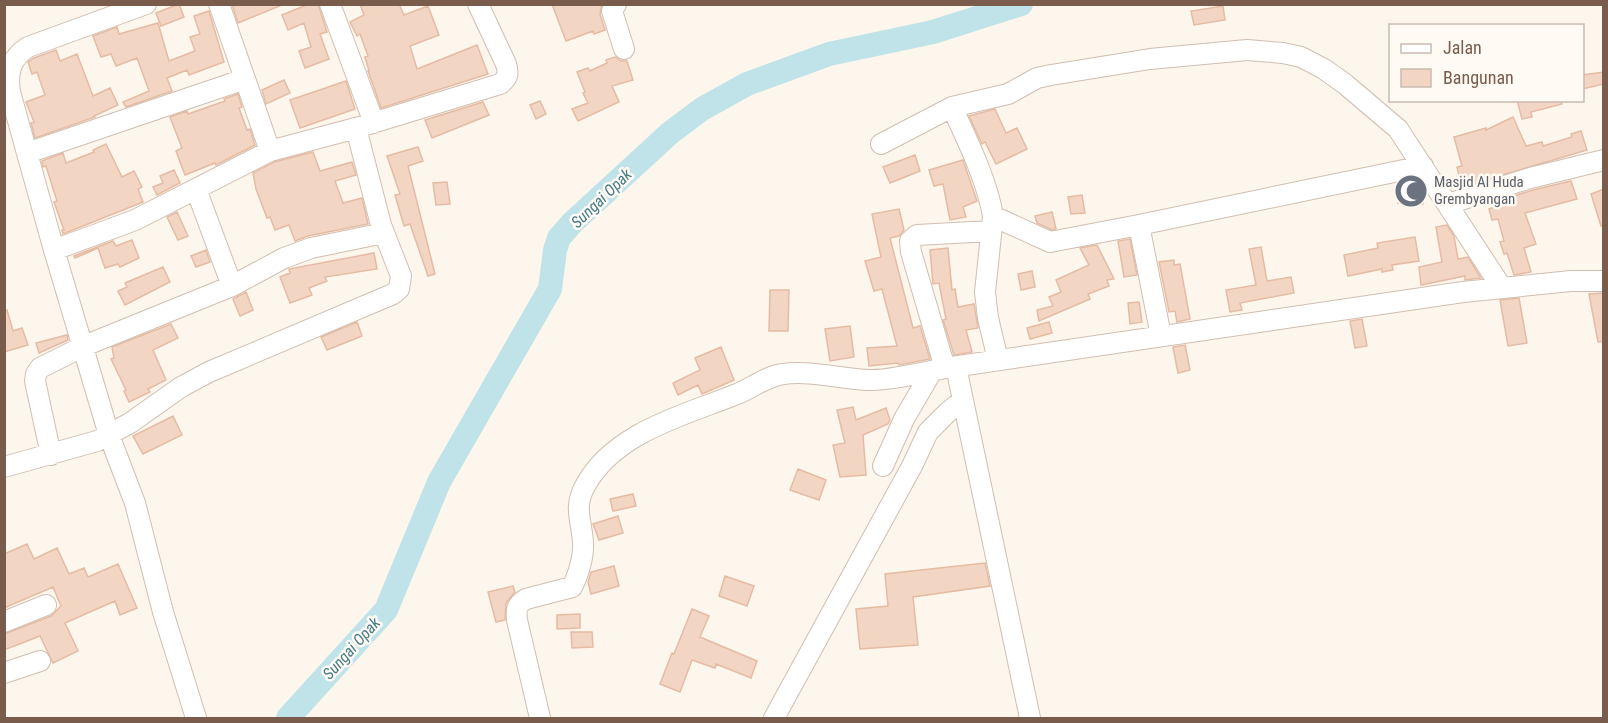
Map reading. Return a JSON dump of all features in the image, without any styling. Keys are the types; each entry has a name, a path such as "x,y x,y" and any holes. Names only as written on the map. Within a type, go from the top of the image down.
{"street":[{"path":"146,4 39,42 21,52 12,63 9,81 54,250 109,435 135,502 165,621 196,718"},
{"path":"219,4 270,151"},
{"path":"4,467 85,446 109,435 181,387 209,372 393,294 399,289 401,276 384,233 365,125 330,4"},
{"path":"54,250 135,220 270,151 493,86 506,79 508,73 506,64 478,4"},
{"path":"616,4 612,11 624,49"},
{"path":"881,144 956,118 1037,78 1150,59 1236,51 1283,53 1301,57 1324,69 1345,84 1398,129 1502,288"},
{"path":"27,153 245,79"},
{"path":"956,118 987,190 992,224 985,292 988,318 998,360"},
{"path":"1448,204 1530,178 1604,160"},
{"path":"1030,718 963,400 944,369 911,252 910,241 917,235 992,224 1050,242 1423,166"},
{"path":"196,189 232,286"},
{"path":"1139,225 1161,336"},
{"path":"51,455 35,381 36,374 45,364 232,286 284,258 312,248 384,233"},
{"path":"540,718 516,621 516,608 526,599 572,587 584,545 578,504 585,486 609,455 655,425 739,393 779,374 794,373 872,381 998,360 1463,292 1571,281 1604,281"},
{"path":"883,466 904,419 944,369"},
{"path":"774,718 912,466 928,432 963,400"},
{"path":"4,622 46,605"},
{"path":"4,673 40,661"}],"building":[{"path":"179,4 184,17 161,26 156,13"},
{"path":"232,4 282,4 282,5 238,23"},
{"path":"309,4 318,4 327,32 320,34 329,59 305,68 299,51 311,47 304,23 288,30 282,15"},
{"path":"360,4 399,4 404,15 428,6 439,35 410,46 417,69 477,45 488,74 381,108 368,71 365,57 368,56 360,34 357,36 350,22 364,15"},
{"path":"552,4 602,4 600,14 605,30 594,34 593,31 566,41"},
{"path":"1223,6 1225,20 1194,25 1191,11"},
{"path":"209,11 224,62 189,75 187,70 167,78 172,91 126,107 123,102 149,91 137,58 116,66 111,54 101,57 93,36 117,27 119,34 158,23 169,61 195,51 190,37 200,34 194,16"},
{"path":"56,50 60,61 77,54 93,96 110,88 118,105 95,117 35,138 31,123 34,122 26,102 45,95 37,72 32,74 28,62"},
{"path":"615,57 621,61 627,61 633,80 612,86 619,102 578,121 572,109 588,103 577,72 588,68 590,71"},
{"path":"1604,72 1604,84 1584,89 1584,75"},
{"path":"284,80 290,93 266,104 262,90"},
{"path":"346,81 355,109 300,128 290,100"},
{"path":"238,94 242,107 239,108 255,145 216,165 215,163 185,175 176,151 182,148 170,117 187,111 188,114"},
{"path":"540,101 546,114 536,119 530,105"},
{"path":"483,102 489,115 432,138 425,120"},
{"path":"1518,102 1562,102 1562,104 1531,112 1532,117 1522,119"},
{"path":"995,109 1006,133 1017,128 1027,149 996,164 985,142 982,144 969,116"},
{"path":"1513,117 1526,146 1542,142 1543,146 1572,137 1571,134 1581,131 1587,150 1462,187 1457,167 1462,166 1454,137 1486,128 1486,130"},
{"path":"106,144 122,177 134,171 142,187 138,189 143,202 63,234 62,230 64,230 54,202 57,201 46,166 43,167 42,161 63,153 66,163 94,152 93,150"},
{"path":"418,147 423,161 408,166 435,274 428,276 410,224 404,226 395,195 400,194 387,156"},
{"path":"313,152 320,171 352,162 356,175 335,181 343,203 362,198 368,224 308,236 295,241 289,225 275,230 270,217 267,218 256,189 253,173 274,162"},
{"path":"915,155 920,171 890,183 883,167"},
{"path":"963,160 977,201 963,207 966,217 950,220 943,184 934,186 929,170"},
{"path":"174,170 180,183 157,195 153,187 163,183 160,176"},
{"name":"Masjid Al Huda Grembyangan","path":"1417,180 1424,190 1423,204 1398,203 1400,183"},
{"path":"1571,181 1577,199 1525,213 1536,244 1524,248 1531,272 1514,275 1507,253 1504,254 1500,242 1504,241 1498,219 1492,220 1489,209 1494,207 1493,202"},
{"path":"447,182 450,204 436,205 433,183"},
{"path":"1604,189 1604,226 1601,226 1591,194"},
{"path":"1082,195 1085,213 1071,214 1068,197"},
{"path":"899,209 904,230 899,236 890,238 913,328 920,326 930,359 899,365 898,363 869,366 867,348 897,346 882,289 874,291 865,261 881,257 872,214"},
{"path":"177,212 188,236 178,240 167,217"},
{"path":"1052,212 1056,229 1052,230 1037,223 1035,216"},
{"path":"1447,225 1454,236 1458,259 1468,257 1481,278 1465,280 1465,276 1421,285 1419,267 1442,262 1436,227"},
{"path":"1415,237 1419,261 1392,265 1393,270 1382,272 1382,269 1348,276 1344,255 1378,248 1377,243"},
{"path":"1130,239 1137,275 1124,277 1118,241"},
{"path":"132,240 139,258 120,267 118,264 105,268 98,248 75,258 74,256 113,241 116,246"},
{"path":"1097,245 1114,279 1107,280 1109,286 1088,294 1090,299 1039,321 1037,310 1053,306 1049,297 1061,292 1056,280 1089,265 1080,248"},
{"path":"1261,247 1267,281 1291,277 1294,293 1240,303 1242,310 1230,312 1226,290 1256,285 1249,249"},
{"path":"948,248 952,290 955,289 958,307 974,304 978,328 966,330 972,352 954,355 943,320 946,319 939,283 933,284 930,250"},
{"path":"206,250 210,262 196,267 191,256"},
{"path":"374,253 377,269 325,277 327,281 309,288 312,295 290,303 280,277 290,273 289,269"},
{"path":"1174,260 1174,265 1180,264 1190,319 1177,322 1175,311 1169,312 1159,262"},
{"path":"163,267 170,282 125,305 118,291 127,287 125,283"},
{"path":"1032,271 1035,287 1021,290 1018,274"},
{"path":"770,290 789,290 788,331 769,331"},
{"path":"246,292 253,310 240,316 233,299"},
{"path":"1604,293 1604,341 1598,342 1589,294"},
{"path":"1519,298 1527,343 1508,346 1500,300"},
{"path":"1139,302 1142,322 1130,324 1128,303"},
{"path":"7,310 13,331 22,328 28,345 4,352 4,311"},
{"path":"1362,319 1367,346 1355,348 1350,321"},
{"path":"357,322 362,336 327,350 321,337"},
{"path":"1049,322 1052,333 1030,339 1027,328"},
{"path":"171,324 178,338 153,350 166,380 148,389 150,392 129,402 124,391 126,390 111,359 114,358 112,347"},
{"path":"850,326 854,357 830,361 825,329"},
{"path":"67,335 68,340 39,353 36,343"},
{"path":"1185,345 1190,370 1178,373 1173,347"},
{"path":"721,347 734,380 702,394 698,385 678,395 673,383 700,370 695,358"},
{"path":"853,407 856,420 886,408 890,420 888,424 863,435 866,475 840,477 833,445 845,443 837,410"},
{"path":"173,416 182,435 143,454 133,436"},
{"path":"798,469 826,480 819,500 790,490"},
{"path":"633,494 636,506 613,511 610,499"},
{"path":"618,516 623,533 599,540 593,524"},
{"path":"27,544 34,559 57,548 69,574 84,568 88,577 118,564 137,608 120,615 115,601 65,623 78,651 53,663 40,636 4,650 4,634 51,616 61,606 53,587 4,608 4,554"},
{"path":"985,563 990,586 913,597 918,645 860,649 856,609 888,606 885,574"},
{"path":"614,566 619,586 591,594 588,582 591,572"},
{"path":"725,576 754,586 747,606 719,596"},
{"path":"513,586 515,592 506,603 505,620 496,622 488,592"},
{"path":"692,609 709,616 700,637 757,661 751,678 716,664 715,668 692,660 680,692 660,684"},
{"path":"580,614 580,628 557,629 557,615"},
{"path":"571,632 592,632 593,647 572,648"}],"waterway":[{"name":"Sungai Opak","path":"288,718 386,610 439,482 550,289 555,250 559,238 572,223 670,133 702,109 747,84 829,54 933,32 1021,4"}],"place":[{"name":"Masjid Al Huda Grembyangan","path":"1411,191"}]}
